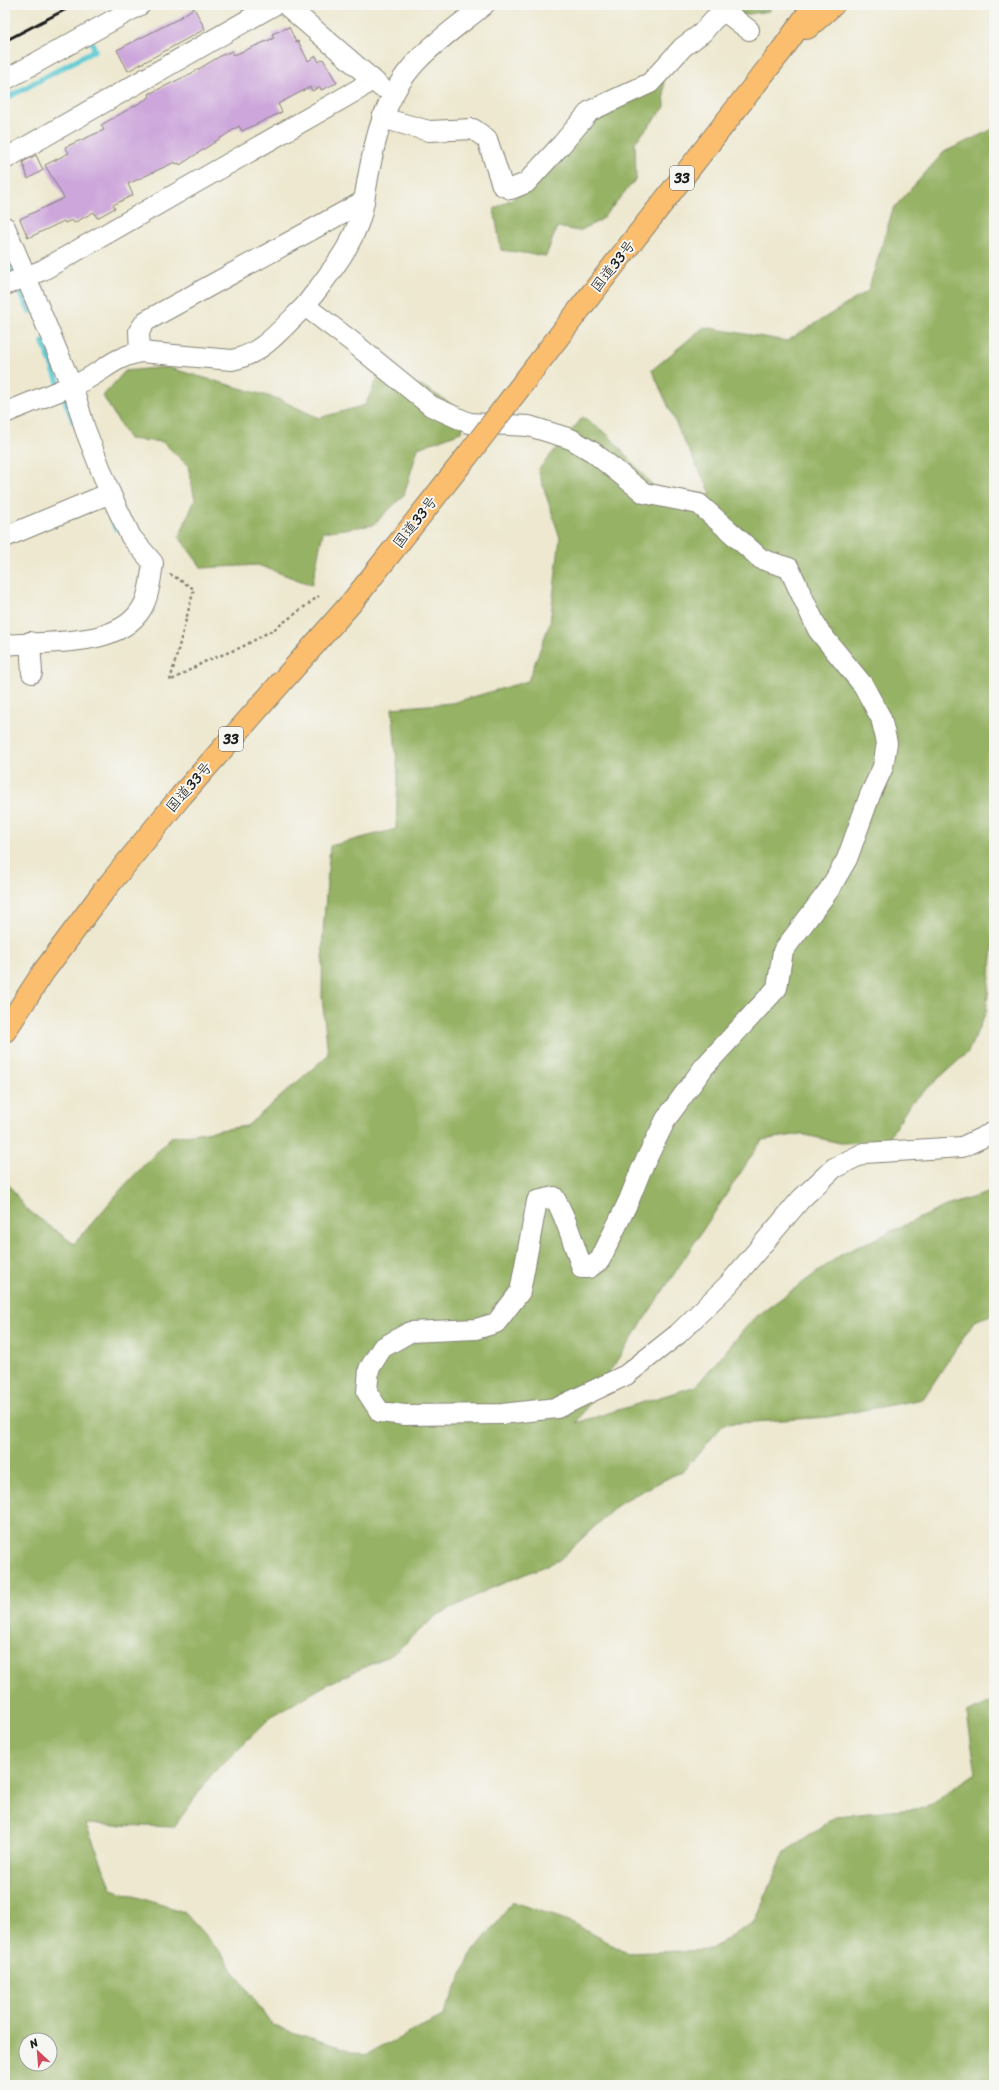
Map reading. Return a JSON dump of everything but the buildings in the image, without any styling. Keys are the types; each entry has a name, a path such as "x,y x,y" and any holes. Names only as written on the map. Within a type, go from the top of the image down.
{"highway":[{"path":"782,50 808,5"},
{"name":"国道33号","path":"5,1031 44,971 99,898 181,796 352,602 782,50 814,5"},
{"path":"782,50 834,5"}],"street":[{"path":"5,80 140,5"},
{"path":"5,159 274,5"},
{"path":"286,5 392,96"},
{"path":"5,413 84,380 126,355 140,352 232,360 244,358 264,346 304,306 333,270 354,234 362,218 371,154 382,118 392,96 417,60 484,5"},
{"path":"382,118 429,131 473,129 486,139 502,185 511,189 526,183 590,111 650,83 683,47 702,33 713,20 724,11 749,30"},
{"path":"5,285 43,270 359,89 372,79"},
{"path":"140,352 139,331 146,321 364,201"},
{"path":"5,227 71,385 85,429 110,493 131,537 153,563 150,582 144,603 132,619 120,630 92,640 30,642 5,645"},
{"path":"304,306 380,364 431,406 469,423 529,426 571,439 593,452 644,493 699,504 761,559 789,568 818,630 863,685 881,718 887,743 883,767 870,795 847,859 829,890 783,950 777,988 704,1067 666,1119 600,1260 589,1268 582,1268 565,1224 563,1211 554,1197 537,1201 520,1292 496,1323 476,1329 410,1332 382,1348 369,1370 367,1392 380,1412 405,1415 495,1414 557,1408 626,1375 678,1334 728,1285 801,1199 834,1168 864,1153 962,1147 994,1132"},
{"path":"5,537 110,493"},
{"path":"30,642 32,673"}],"path":[{"path":"153,563 194,589 170,681 204,662 242,648 276,628 319,596"}],"green space":[{"path":"715,5 770,5 770,11 726,17"},
{"path":"663,71 665,107 635,142 636,179 601,220 579,231 557,227 546,256 501,250 494,209 538,184 594,112"},
{"path":"994,122 994,939 986,1012 968,1052 910,1104 886,1142 840,1143 801,1134 762,1140 576,1423 696,1386 753,1319 842,1254 946,1206 994,1191 994,1314 974,1321 923,1399 827,1417 724,1424 684,1470 621,1502 559,1560 487,1590 436,1616 393,1654 330,1683 272,1716 213,1773 174,1827 86,1824 112,1889 184,1912 220,1952 273,2026 365,2055 443,2017 470,1956 513,1902 566,1920 627,1953 709,1950 754,1922 785,1852 836,1816 924,1808 976,1773 967,1713 994,1700 994,2085 5,2085 5,1179 25,1208 74,1244 124,1186 171,1137 247,1126 328,1055 322,996 323,932 330,846 396,829 398,774 392,708 452,703 528,681 550,623 560,538 538,470 583,417 607,434 654,487 712,495 683,439 652,370 704,327 787,341 868,291 893,209 944,152 993,129"},
{"path":"166,367 278,399 319,418 365,405 379,375 426,388 468,415 461,432 418,448 404,495 373,525 323,532 312,585 258,565 202,568 179,537 195,500 188,466 163,442 129,439 103,396 125,371"}],"waterway":[{"path":"5,99 95,50 92,43"},
{"path":"5,260 30,312"},
{"path":"43,342 73,421"},
{"path":"103,500 116,529"}],"railway":[{"path":"5,41 74,5"}]}
